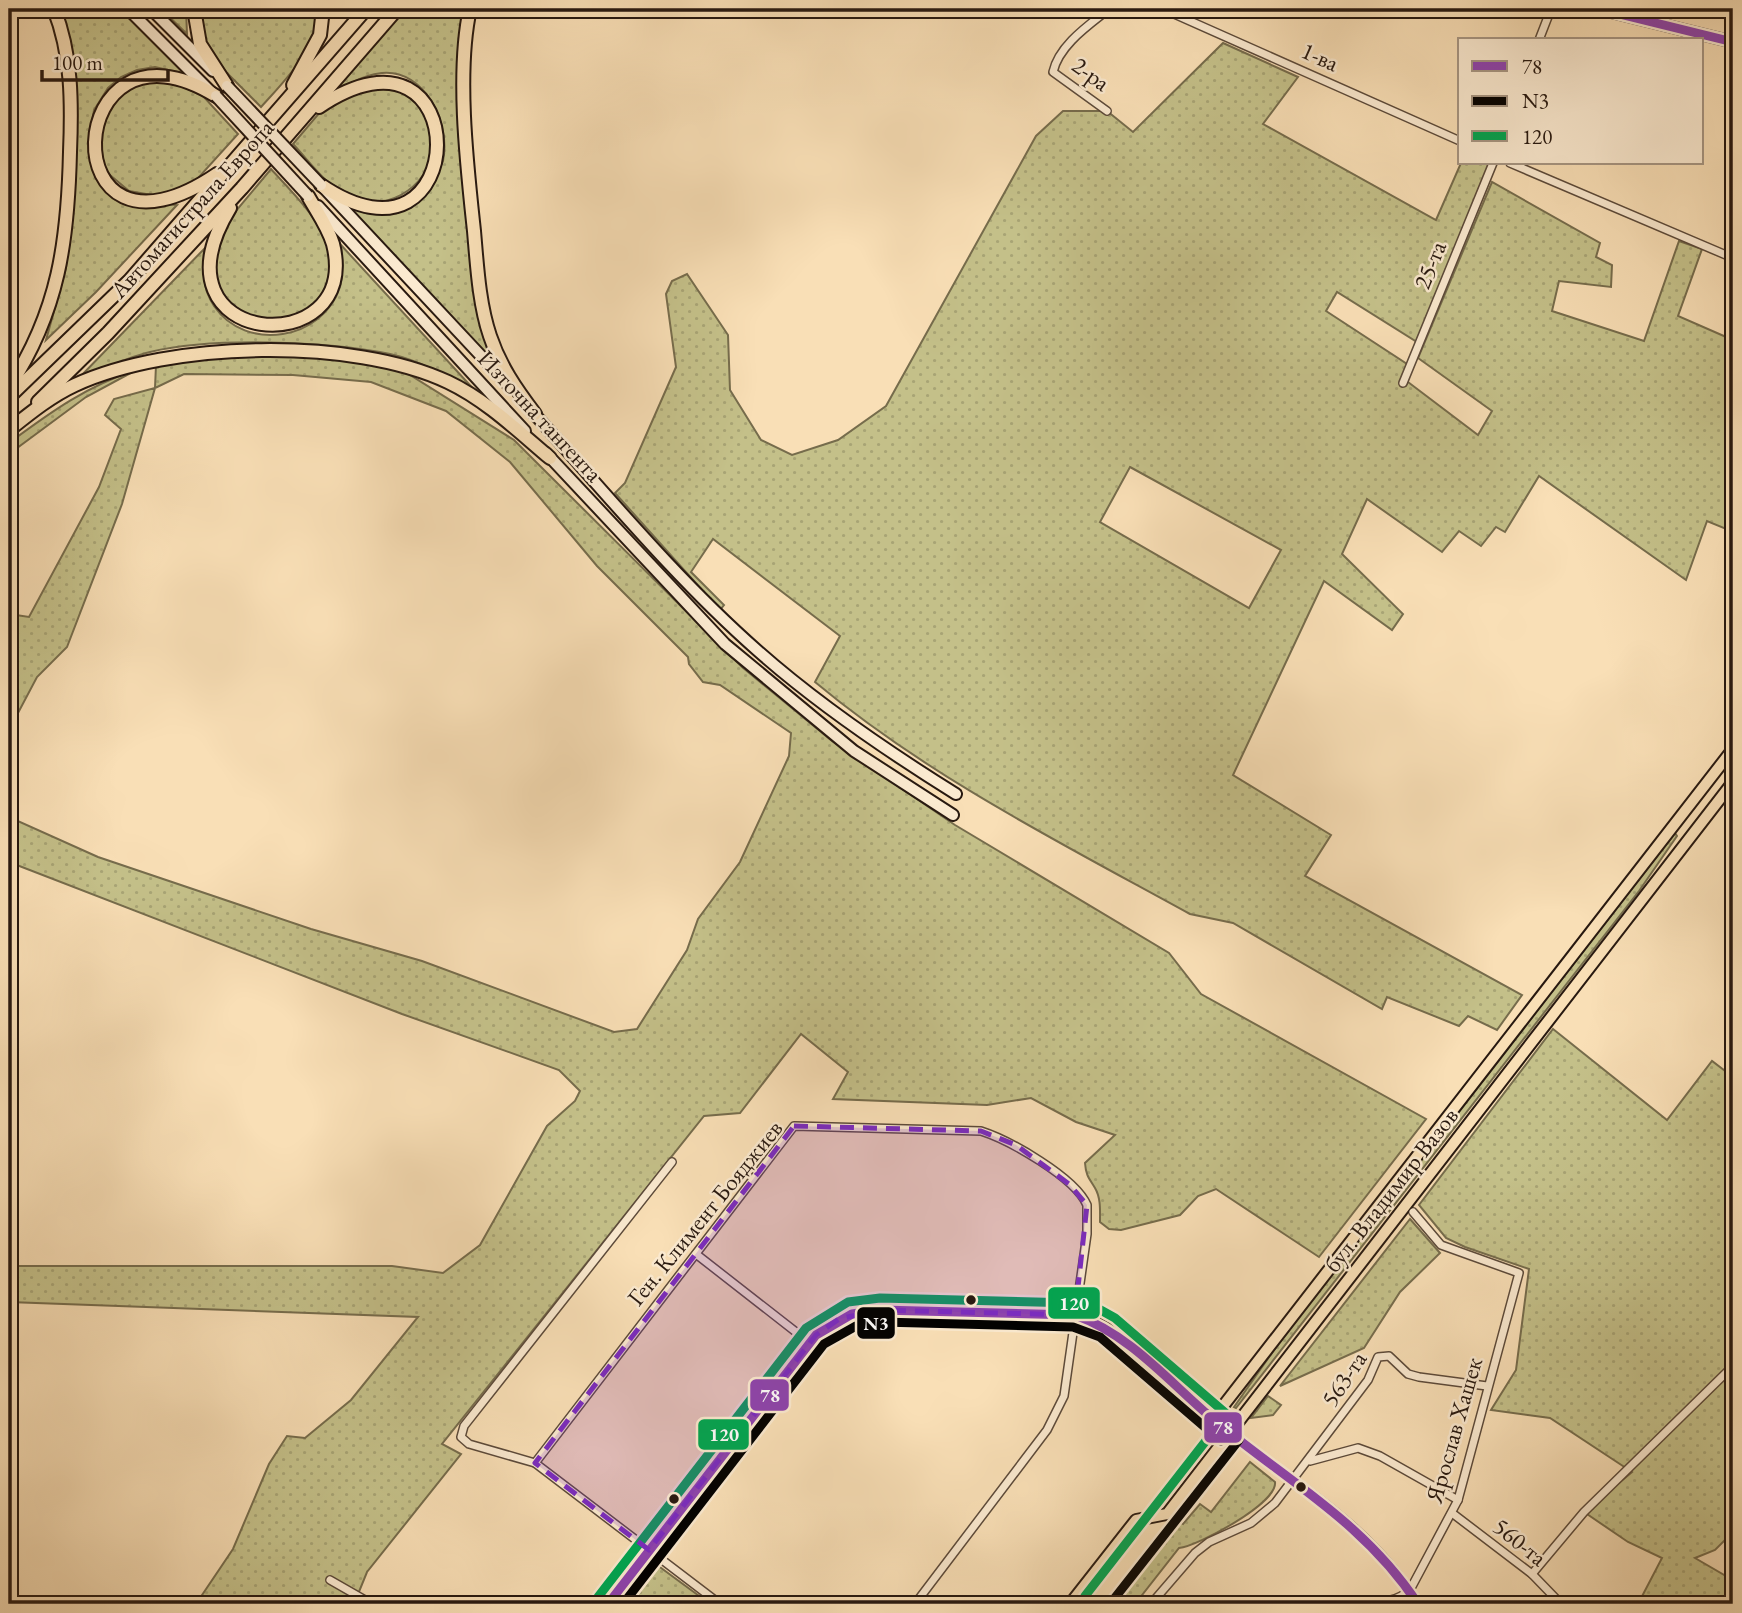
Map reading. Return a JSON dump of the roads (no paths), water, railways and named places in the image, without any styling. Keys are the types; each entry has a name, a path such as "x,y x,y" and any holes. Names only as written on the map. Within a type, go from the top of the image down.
{"highway":[{"path":"9,387 27,360 45,319 68,224 72,99 62,30 54,9"},
{"path":"194,9 200,44 227,86"},
{"path":"279,110 317,43 323,9"},
{"name":"Автомагистрала Европа","path":"9,397 130,280 366,9"},
{"name":"Автомагистрала Европа","path":"9,429 108,333 242,188 397,9"},
{"path":"470,9 465,76 467,171 477,268 489,334 516,389 535,414"},
{"path":"215,96 184,76 158,70 131,75 110,90 99,108 93,128 96,163 118,189 134,197 152,201 175,198 192,191 235,162"},
{"path":"294,127 355,83 378,78 396,78 414,88 426,99 435,116 439,151 433,168 418,191 404,200 384,207 357,205 321,185"},
{"path":"242,188 214,240 210,262 211,284 220,302 235,316 256,324 276,327 309,316 320,305 334,278 332,243 309,196"},
{"path":"9,429 75,385 134,366 183,355 233,350 295,352 368,357 410,367 449,382 484,403 550,458"}],"main road":[{"name":"бул. Владимир Вазов","path":"1213,1419 1733,748"},
{"name":"бул. Владимир Вазов","path":"1070,1604 1136,1520 1167,1514 1733,782"},
{"path":"1213,1419 1229,1432"}],"street":[{"name":"Източна тангента","path":"128,9 215,96 725,644 854,751 953,815"},
{"name":"Източна тангента","path":"151,9 321,185 664,557 758,651 860,731 956,794"},
{"name":"2-ра","path":"1107,111 1053,72 1055,62 1080,32 1109,9"},
{"name":"1-ва","path":"1163,9 1458,140"},
{"path":"1540,38 1551,9"},
{"path":"1599,9 1733,42"},
{"name":"25-та","path":"1403,383 1493,164"},
{"path":"1512,164 1733,258"},
{"name":"Ген. Климент Бояджиев","path":"535,1462 794,1126 981,1131 1016,1144 1084,1198 1089,1216 1064,1396 1047,1430 915,1604"},
{"path":"672,1162 464,1426 461,1437 469,1444 535,1462 720,1604"},
{"name":"Ярослав Хашек","path":"1410,1590 1458,1500 1518,1273 1441,1245 1413,1212"},
{"path":"696,1254 810,1343"},
{"path":"608,1604 810,1343 839,1319 865,1311 1075,1315 1101,1323 1213,1419"},
{"name":"563-та","path":"1151,1604 1195,1553 1263,1515 1309,1461 1368,1380 1378,1357 1389,1356 1408,1374 1419,1377 1487,1386"},
{"path":"1532,1574 1584,1512 1733,1366"},
{"path":"1229,1432 1294,1479 1378,1552 1410,1590 1418,1604"},
{"path":"1309,1461 1357,1448 1380,1456 1458,1500"},
{"name":"560-та","path":"1452,1513 1532,1574 1561,1604"},
{"path":"330,1580 372,1604"},
{"path":"1360,1604 1394,1600 1410,1590"}]}
